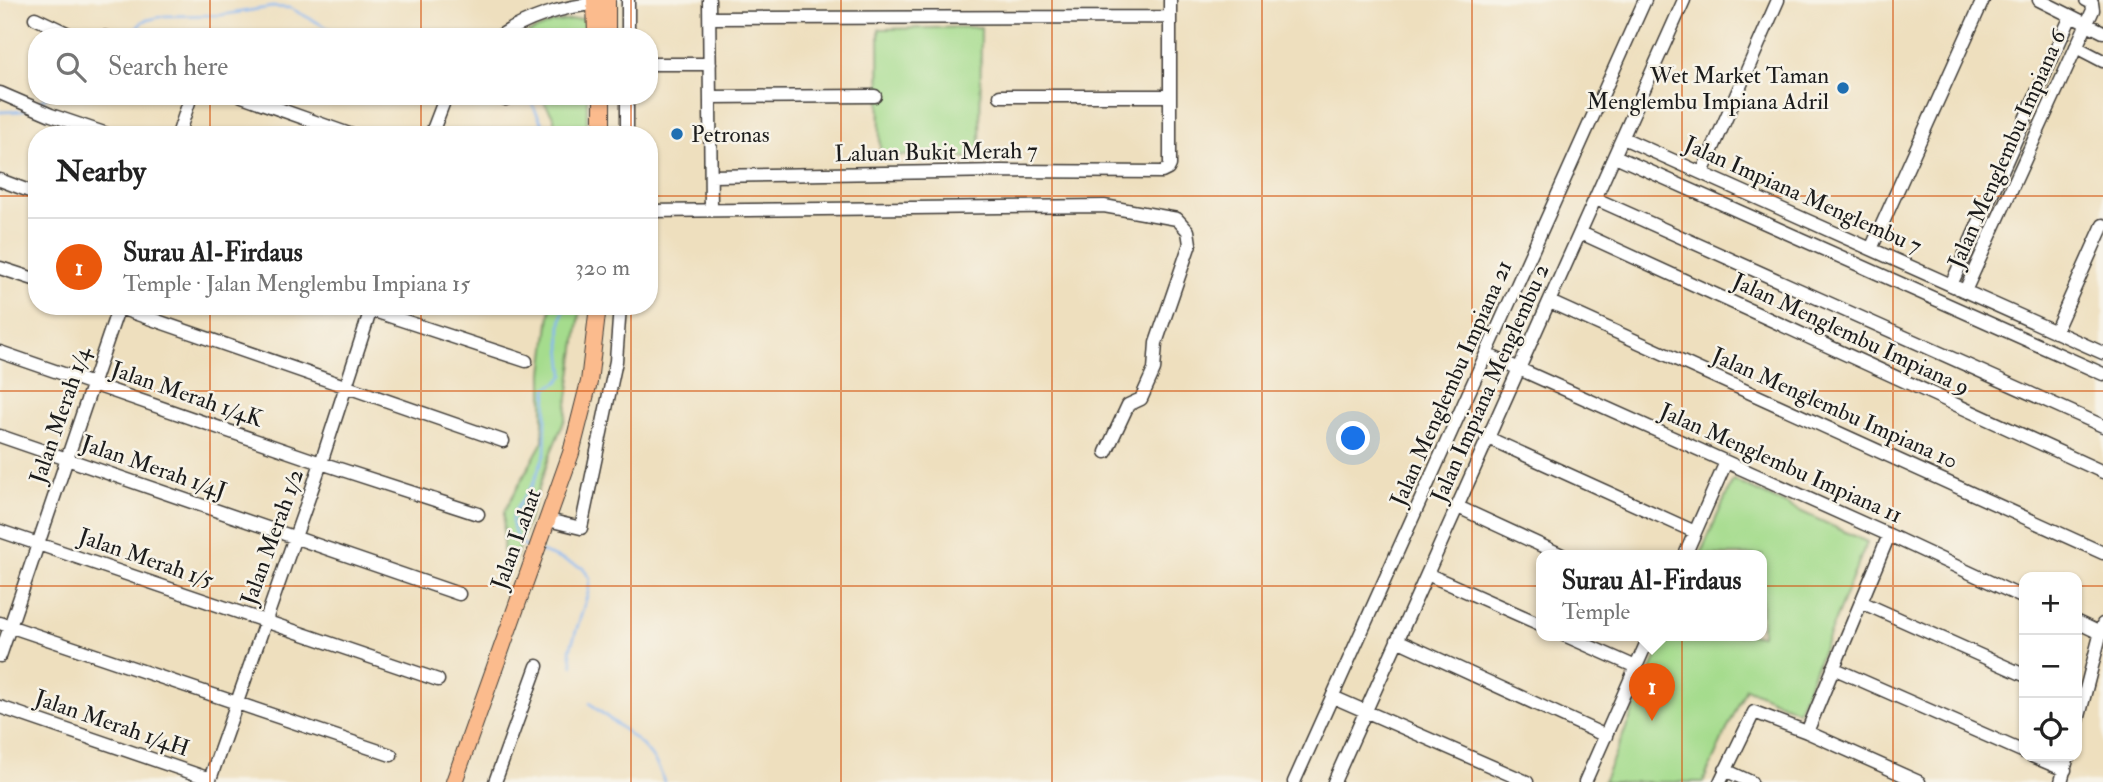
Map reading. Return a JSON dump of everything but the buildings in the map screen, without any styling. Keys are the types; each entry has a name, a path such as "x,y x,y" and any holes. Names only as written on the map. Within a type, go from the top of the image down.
{"main road":[{"path":"597,28 599,1"},
{"path":"599,1 602,28"},
{"path":"602,105 602,126"},
{"name":"Jalan Lahat","path":"454,782 571,453 589,383 597,315"}],"street":[{"path":"628,0 628,28"},
{"path":"709,0 711,210"},
{"path":"1000,96 1170,96 1170,0"},
{"name":"Jalan Menglembu Impiana 21","path":"1294,782 1645,0"},
{"name":"Jalan Impiana Menglembu 2","path":"1339,780 1365,711 1684,0"},
{"path":"1702,173 1778,0"},
{"path":"1871,249 1983,0"},
{"path":"2039,0 2103,32"},
{"path":"2086,0 2092,3 2093,10 2086,23"},
{"path":"512,28 545,15 599,1"},
{"path":"1951,285 2071,16"},
{"path":"710,18 1170,17"},
{"path":"35,18 56,28"},
{"name":"Jalan Menglembu Impiana 6","path":"1965,291 2086,23"},
{"path":"2076,47 2103,61"},
{"path":"658,64 710,64"},
{"path":"0,93 85,126"},
{"path":"710,97 875,96"},
{"name":"Laluan Bukit Merah 7","path":"711,176 1001,171 1162,172 1170,165 1170,96"},
{"path":"181,126 188,105"},
{"path":"267,105 327,126"},
{"path":"434,126 443,105"},
{"path":"627,126 628,105"},
{"name":"Jalan Impiana Menglembu 7","path":"1623,138 2103,353"},
{"path":"1615,156 2103,374"},
{"path":"0,180 28,191"},
{"path":"1596,199 2103,426"},
{"path":"658,211 1104,206 1177,219 1188,231 1191,244 1156,343 1154,370 1141,399 1128,405 1106,452"},
{"path":"2055,332 2103,225"},
{"name":"Jalan Menglembu Impiana 9","path":"1581,233 2103,472"},
{"path":"0,268 28,277"},
{"name":"Jalan Menglembu Impiana 10","path":"1550,302 2103,553"},
{"name":"Jalan Merah 1/4","path":"0,656 5,625 38,543 115,315"},
{"path":"140,315 503,441"},
{"name":"Jalan Merah 1/2","path":"209,780 321,463 365,315"},
{"path":"388,315 526,361"},
{"path":"548,520 581,528 616,361 619,315"},
{"name":"Jalan Merah 1/4K","path":"0,352 478,514"},
{"name":"Jalan Menglembu Impiana 11","path":"1486,355 2019,596"},
{"name":"Jalan Merah 1/4J","path":"0,436 459,594"},
{"path":"1488,438 1695,532"},
{"path":"1687,550 1726,462"},
{"path":"1458,507 1551,550"},
{"name":"Jalan Merah 1/5","path":"0,531 438,680"},
{"path":"1807,732 1889,535"},
{"path":"1427,574 1536,622"},
{"path":"1861,602 2019,673"},
{"path":"2080,698 2102,629 2082,623"},
{"path":"5,625 391,755"},
{"path":"1397,640 1606,736"},
{"path":"1578,641 1636,667"},
{"path":"1585,782 1647,641"},
{"path":"495,782 537,666"},
{"path":"1833,668 2019,750"},
{"path":"1333,697 1527,782"},
{"name":"Jalan Merah 1/4H","path":"0,707 209,780"},
{"path":"1752,782 1722,776 1752,713 1757,712 1919,782"},
{"path":"2040,761 2063,776"}],"green space":[{"path":"587,18 587,28 540,28 552,23"},
{"path":"981,27 980,158 880,155 879,29"},
{"path":"546,105 587,105 587,126 554,126 554,117"},
{"path":"550,315 580,315 565,419 515,559 503,558 504,512 543,441 543,373"},
{"path":"1733,480 1867,542 1798,711 1746,688 1703,782 1603,782 1663,641 1767,641 1767,550 1702,550"}],"waterway":[{"path":"137,28 143,21 164,16 221,15 273,7 290,8 328,28"},
{"path":"533,105 543,126"},
{"path":"0,112 27,109"},
{"path":"532,549 516,537 512,521 516,509 533,484 545,453 547,388 564,375 561,349 563,315"},
{"path":"542,552 583,568 590,579 570,650 573,666"},
{"path":"590,703 643,747 652,757 664,782"}],"place":[{"name":"Wet Market Taman Menglembu Impiana Adril","path":"1843,88"},
{"name":"Petronas","path":"677,134"},
{"name":"Surau Al-Firdaus","path":"1652,721"}]}
